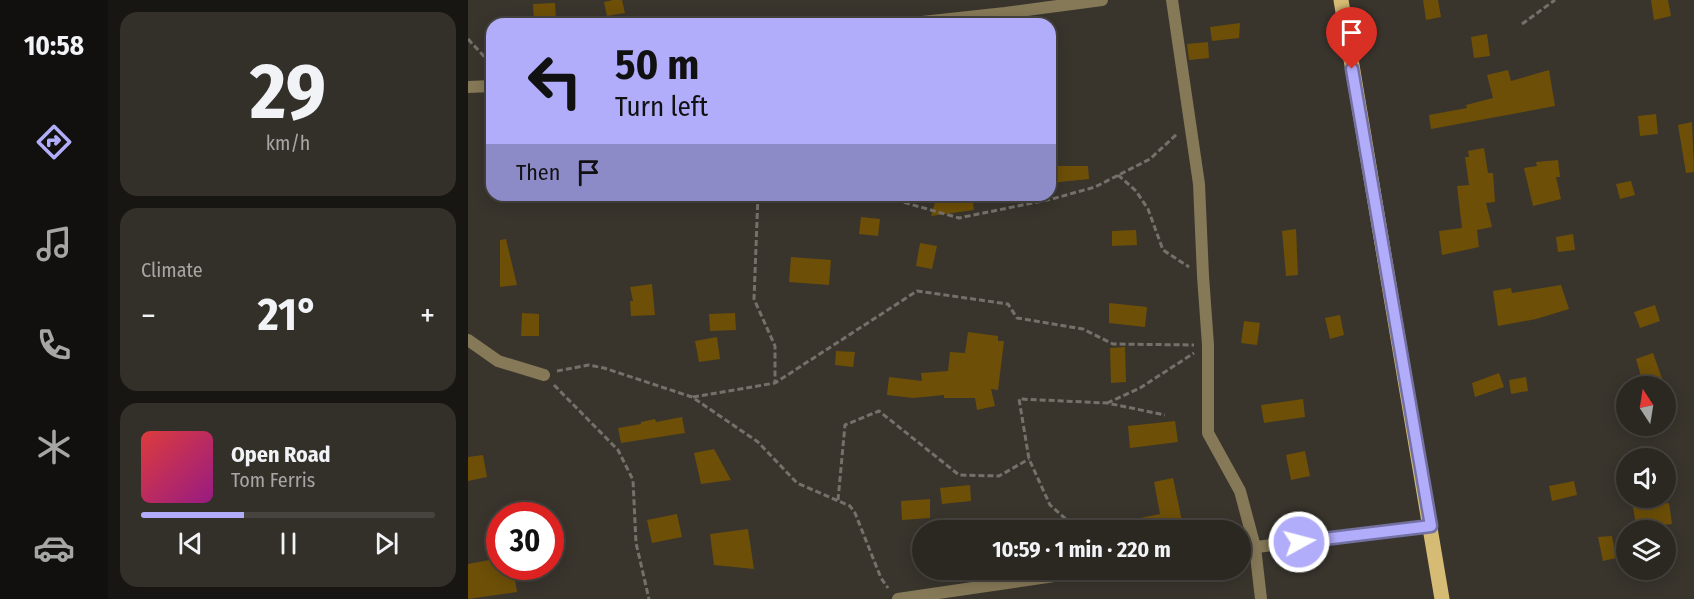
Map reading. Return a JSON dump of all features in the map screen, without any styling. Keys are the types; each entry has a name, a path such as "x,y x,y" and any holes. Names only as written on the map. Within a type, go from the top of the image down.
{"main road":[{"path":"1341,0 1442,599"}],"street":[{"path":"959,18 1102,0"},
{"path":"1172,0 1199,184 1208,345 1208,433 1240,492 1255,548 1261,599"},
{"path":"468,87 486,86"},
{"path":"468,340 498,361 544,375"},
{"path":"1251,548 1431,526"},
{"path":"899,599 1027,580"}],"path":[{"path":"1522,24 1555,0"},
{"path":"468,39 486,58"},
{"path":"1056,198 1095,187 1150,159 1191,121"},
{"path":"1118,175 1136,191 1148,209 1163,250 1203,276"},
{"path":"758,201 754,299 775,346 775,383"},
{"path":"899,201 959,218 1042,201"},
{"path":"692,397 775,383 917,291 1008,304 1017,318 1083,329 1113,344 1208,345"},
{"path":"1107,403 1140,388 1208,345"},
{"path":"649,599 636,543 633,480 618,450 544,375 589,365 692,397 758,442 797,483 850,506 855,513 881,578 899,599"},
{"path":"1067,520 1050,505 1029,459 1018,399 1107,403 1165,415"},
{"path":"838,500 845,425 879,411 959,475 999,476 1029,459"}],"building":[{"path":"622,0 625,13 607,16 604,2"},
{"path":"1423,0 1438,0 1441,17 1426,20"},
{"path":"1651,0 1668,0 1671,16 1654,20"},
{"path":"555,3 556,18 534,18 533,4"},
{"path":"1240,23 1239,38 1212,41 1210,27"},
{"path":"1487,34 1490,56 1474,58 1471,37"},
{"path":"1208,42 1209,58 1189,60 1187,44"},
{"path":"1508,70 1511,81 1549,70 1555,106 1431,129 1429,115 1467,108 1466,105 1493,98 1487,75"},
{"path":"1656,114 1658,134 1640,136 1638,116"},
{"path":"1692,122 1694,172 1686,173 1678,125"},
{"path":"1484,148 1488,173 1493,173 1495,202 1486,203 1492,227 1477,230 1479,247 1442,255 1439,231 1462,228 1457,186 1469,185 1465,157 1469,157 1468,151"},
{"path":"1558,160 1560,177 1556,177 1561,199 1533,206 1524,168 1537,166 1536,162"},
{"path":"1056,166 1088,166 1089,179 1056,182"},
{"path":"1631,181 1635,195 1620,199 1616,184"},
{"path":"935,201 973,201 974,210 931,216"},
{"path":"861,217 880,219 878,236 859,234"},
{"path":"1296,229 1298,275 1286,276 1282,231"},
{"path":"1136,230 1137,245 1112,246 1112,231"},
{"path":"1573,234 1575,250 1558,252 1556,237"},
{"path":"506,239 517,285 500,287 500,240"},
{"path":"920,243 937,246 932,269 916,266"},
{"path":"791,257 831,260 829,285 789,282"},
{"path":"652,284 655,315 631,316 630,301 633,301 630,287"},
{"path":"1561,285 1569,309 1536,319 1498,326 1493,291 1511,288 1512,293"},
{"path":"1109,303 1147,307 1145,327 1109,323"},
{"path":"1655,305 1660,321 1640,328 1634,312"},
{"path":"522,313 539,314 539,336 521,336"},
{"path":"735,313 736,330 710,331 709,314"},
{"path":"1340,315 1344,335 1330,339 1325,318"},
{"path":"1244,321 1260,323 1257,345 1241,343"},
{"path":"968,332 998,336 998,341 1004,341 998,390 991,389 995,406 977,410 975,398 944,398 944,395 913,398 887,395 889,377 922,381 921,373 948,371 950,352 965,353"},
{"path":"717,337 720,359 699,362 695,341"},
{"path":"1125,347 1126,382 1111,383 1110,348"},
{"path":"836,351 855,352 853,367 835,365"},
{"path":"1653,353 1661,376 1641,376 1636,359"},
{"path":"1499,373 1504,387 1475,397 1472,383"},
{"path":"1526,377 1528,391 1511,394 1509,380"},
{"path":"1303,399 1305,417 1264,423 1261,405"},
{"path":"682,417 685,433 621,443 618,428 655,419 656,422"},
{"path":"1175,421 1178,442 1130,448 1128,426"},
{"path":"714,449 731,480 701,484 694,453"},
{"path":"1305,451 1310,476 1291,480 1286,455"},
{"path":"483,455 487,477 468,481 468,457"},
{"path":"1173,478 1182,520 1130,520 1160,514 1154,482"},
{"path":"1574,481 1577,495 1552,501 1549,486"},
{"path":"970,485 971,501 942,504 940,488"},
{"path":"930,499 930,518 902,520 901,501"},
{"path":"1633,508 1670,508 1671,520 1635,520"},
{"path":"677,514 682,537 652,543 647,520"},
{"path":"748,529 754,569 714,565 710,534"},
{"path":"1612,536 1616,558 1603,561 1598,537"},
{"path":"486,561 486,580 515,580 517,592 468,599 468,564"}],"route":[{"path":"1299,542 1431,526 1352,69"}]}
